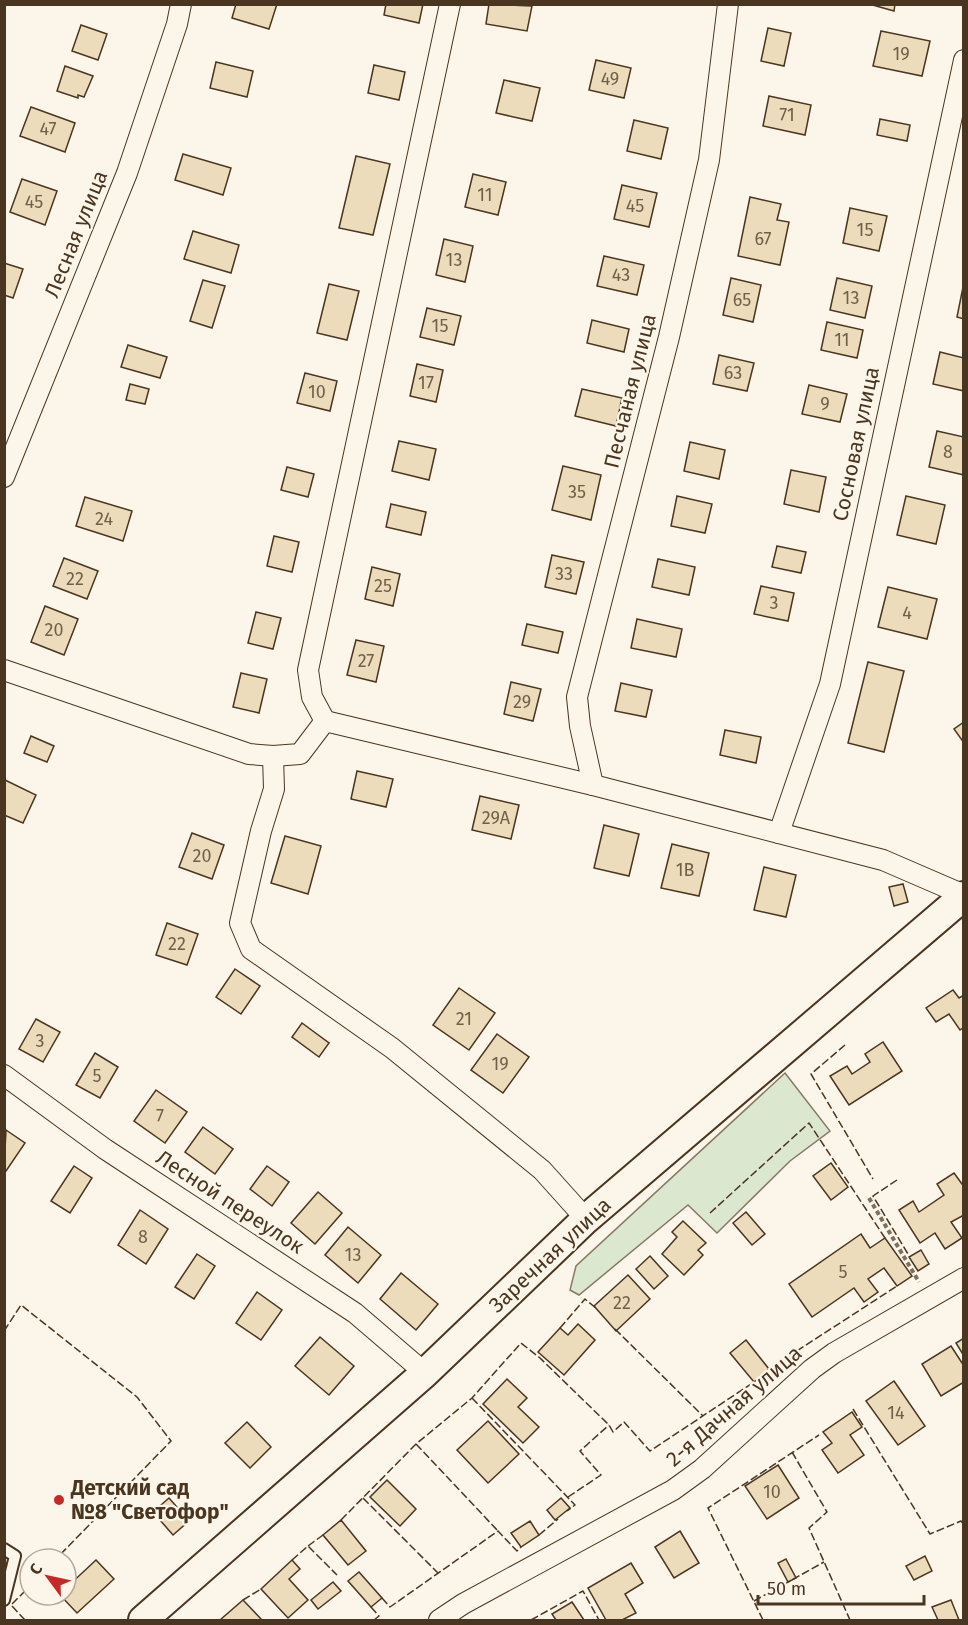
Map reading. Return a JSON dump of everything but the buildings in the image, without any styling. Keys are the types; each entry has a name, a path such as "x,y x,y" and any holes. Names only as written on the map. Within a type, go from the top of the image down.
{"main road":[{"name":"Заречная улица","path":"143,1620 425,1373 586,1219 963,895"}],"street":[{"name":"Лесная улица","path":"4,477 127,173 177,24 181,4"},
{"path":"450,4 308,670 312,697 325,721 593,785 883,860 963,895"},
{"name":"Песчаная улица","path":"593,785 580,726 578,697 669,337 706,171 728,4"},
{"name":"Сосновая улица","path":"779,833 830,684 963,60"},
{"path":"4,670 249,754 273,756 300,754 325,721"},
{"path":"273,756 274,789 261,831 240,923 251,949 392,1048 542,1170 586,1219"},
{"name":"Лесной переулок","path":"4,1076 105,1149 355,1313 425,1373"},
{"name":"2-я Дачная улица","path":"439,1620 463,1604 673,1490 702,1469 812,1369 834,1353 963,1278"}],"lane":[{"path":"4,1549 15,1556 4,1600"}],"path":[{"path":"869,1198 929,1299"}],"green space":[{"path":"785,1073 830,1131 790,1161 717,1233 688,1205 579,1295 570,1290 576,1266"}],"fence":[{"path":"845,1045 811,1074 873,1179"},
{"path":"710,1213 809,1123 885,1238"},
{"path":"897,1180 873,1196 908,1254"},
{"path":"769,1369 897,1286"},
{"path":"560,1328 585,1299 597,1309"},
{"path":"4,1331 21,1305 137,1397 171,1441 68,1547"},
{"path":"615,1329 703,1416"},
{"path":"341,1520 416,1444 472,1398 521,1343 540,1358 609,1425 613,1432 624,1422 650,1451 754,1382"},
{"path":"472,1398 575,1505 567,1511"},
{"path":"853,1409 930,1534 961,1521 964,1525"},
{"path":"568,1497 601,1475 580,1451 609,1425"},
{"path":"763,1620 708,1508 819,1435"},
{"path":"416,1444 498,1531"},
{"path":"792,1452 827,1512 809,1528 850,1620"},
{"path":"363,1498 438,1573"},
{"path":"539,1535 558,1519"},
{"path":"382,1598 390,1607 498,1531 517,1551 521,1547"},
{"path":"308,1546 323,1535"},
{"path":"292,1560 308,1546 337,1575"},
{"path":"754,1601 824,1562"},
{"path":"243,1600 261,1589"},
{"path":"531,1620 583,1591 599,1620"},
{"path":"18,1598 11,1605 25,1620"},
{"path":"371,1607 379,1616 374,1620"}],"place":[{"name":"Детский сад №8 \"Светофор\"","path":"59,1500"}]}
